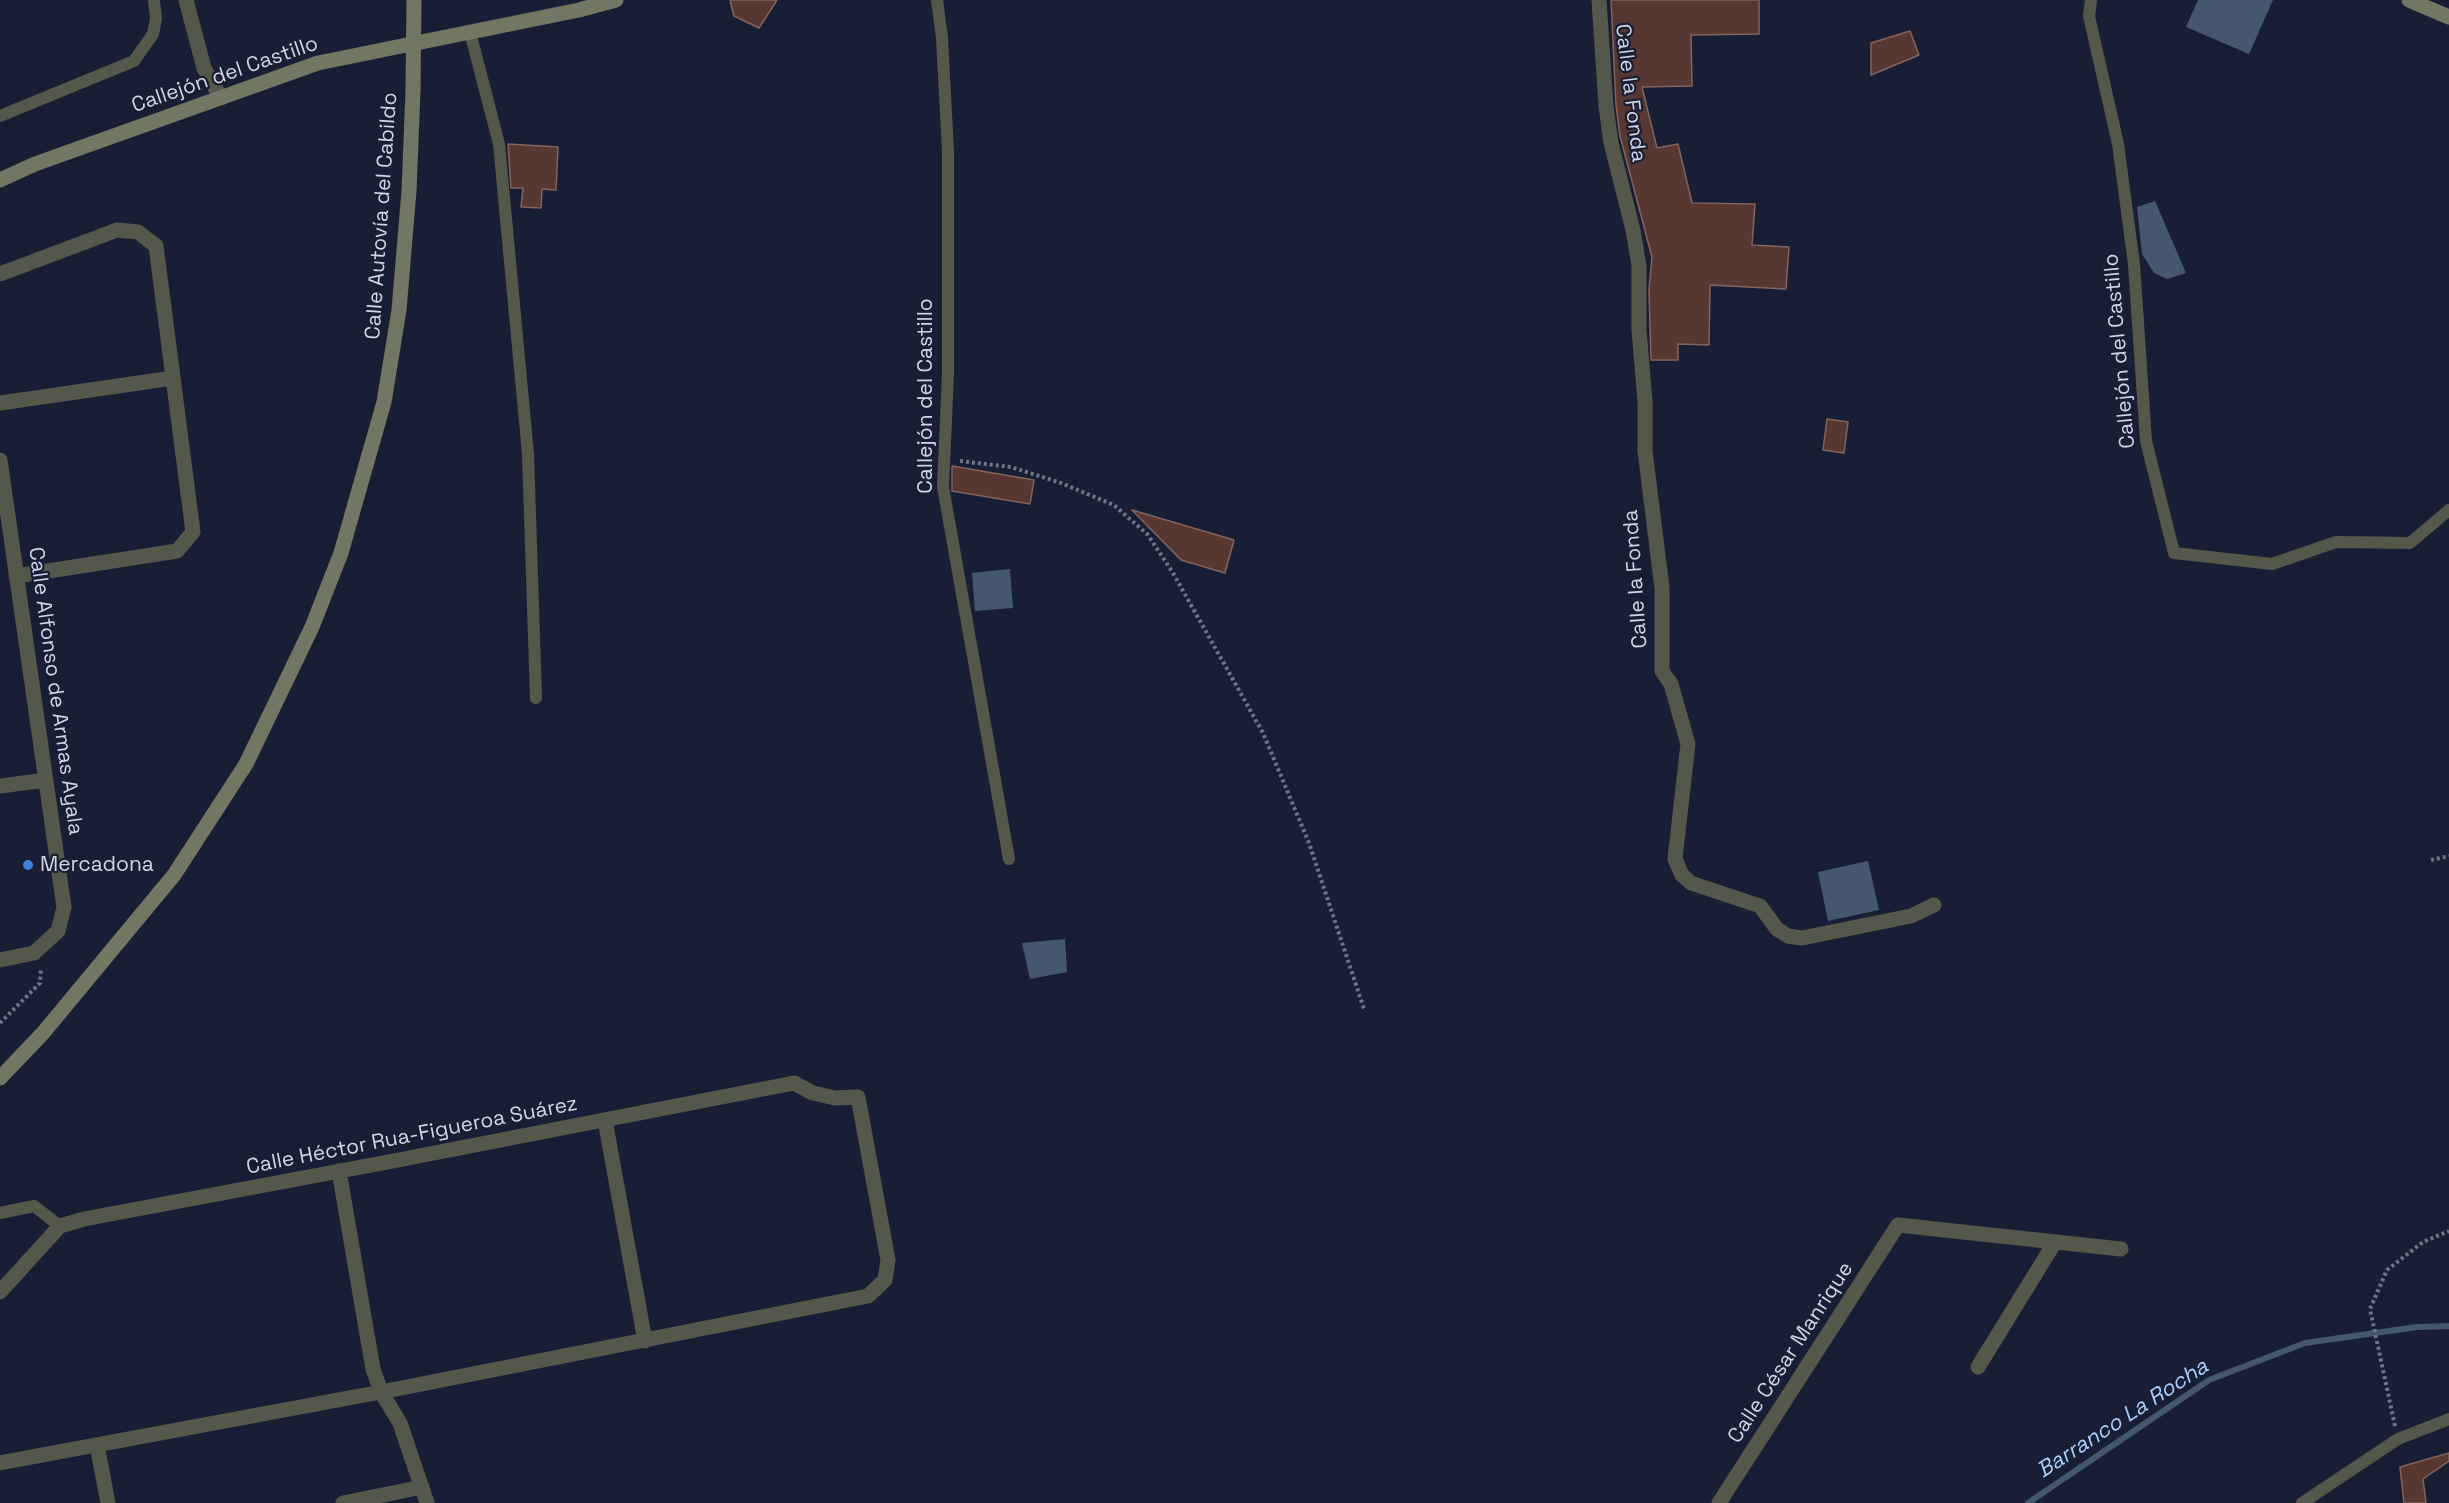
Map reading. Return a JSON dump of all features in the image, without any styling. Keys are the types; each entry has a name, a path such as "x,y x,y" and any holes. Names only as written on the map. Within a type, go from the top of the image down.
{"main road":[{"name":"Calle Autovía del Cabildo","path":"0,1078 50,1025 174,875 246,764 312,627 341,553 384,402 399,310 409,191 414,0"},
{"name":"Callejón del Castillo","path":"0,180 35,164 318,63 579,10 616,0"},
{"path":"2409,0 2442,10"}],"street":[{"path":"186,0 204,68 221,98"},
{"name":"Calle la Fonda","path":"1599,0 1606,106 1611,143 1633,230 1639,267 1645,451 1662,588 1662,671 1671,684 1688,744 1675,859 1682,875 1691,883 1760,906 1777,929 1788,936 1802,938 1911,916 1934,905"},
{"path":"0,274 117,230 138,232 156,246 194,532 177,551 16,576"},
{"path":"0,403 173,378"},
{"name":"Calle Alfonso de Armas Ayala","path":"0,460 64,906 58,931 34,953"},
{"path":"0,786 46,780"},
{"path":"0,960 34,953"},
{"name":"Calle Héctor Rua-Figueroa Suárez","path":"60,1226 84,1219 794,1083 813,1093 835,1098 858,1097 888,1260 885,1280 868,1296 645,1341"},
{"path":"0,1463 645,1341 605,1120"},
{"path":"339,1171 373,1369 381,1392 400,1423 427,1503"},
{"name":"Calle César Manrique","path":"1719,1503 1898,1225 2055,1242"},
{"path":"0,1292 60,1226"},
{"path":"1978,1367 2055,1242 2121,1249"},
{"path":"97,1444 108,1503"},
{"path":"343,1503 422,1487"}],"lane":[{"path":"0,116 134,62 153,34 156,19 154,0"},
{"name":"Callejón del Castillo","path":"937,0 942,38 948,152 948,373 943,487 1009,859"},
{"name":"Callejón del Castillo","path":"2091,0 2089,16 2118,144 2134,264 2146,441 2174,553 2272,564 2336,542 2410,543 2449,510"},
{"path":"470,32 499,144 528,454 536,698"},
{"path":"0,1213 34,1206 60,1226"},
{"path":"2302,1503 2398,1439 2449,1419"}],"path":[{"path":"944,459 1011,467 1061,483 1114,505 1148,535 1173,573 1263,733 1309,843 1364,1009"},
{"path":"2431,860 2449,856"},
{"path":"0,1023 40,983 41,965 34,953"},
{"path":"2398,1439 2370,1309 2386,1270 2423,1242 2449,1231"}],"water":[{"path":"2198,0 2273,0 2249,54 2186,27"},
{"path":"2155,201 2186,273 2167,279 2154,273 2142,254 2137,207"},
{"path":"1010,569 1013,608 975,611 972,573"},
{"path":"1868,861 1879,910 1828,921 1818,872"},
{"path":"1065,939 1067,972 1030,979 1022,943"}],"building":[{"path":"730,0 777,0 759,28 734,16"},
{"path":"1611,0 1759,0 1759,34 1691,35 1692,86 1642,87 1657,148 1678,144 1692,203 1755,204 1752,245 1789,247 1786,289 1710,285 1709,345 1678,344 1678,360 1651,360 1649,290 1652,257 1620,136 1616,105"},
{"path":"1910,31 1919,55 1871,75 1871,43"},
{"path":"508,144 558,147 556,190 542,189 541,208 521,207 523,188 511,188"},
{"path":"1827,419 1848,422 1844,453 1823,450"},
{"path":"952,466 1034,480 1030,504 952,491"},
{"path":"1132,510 1234,540 1225,573 1181,560"},
{"path":"2449,1453 2449,1461 2423,1479 2426,1503 2404,1503 2400,1467"}],"waterway":[{"name":"Barranco La Rocha","path":"2028,1503 2209,1380 2305,1343 2417,1327 2449,1326"}],"place":[{"name":"Mercadona","path":"28,865"}]}
